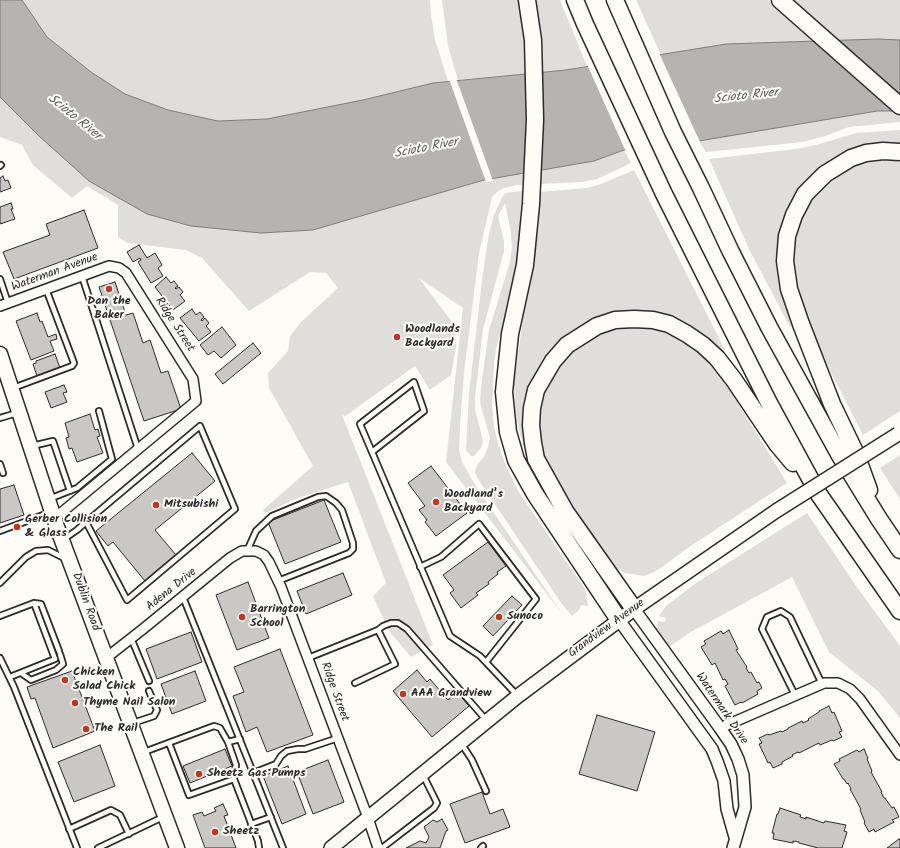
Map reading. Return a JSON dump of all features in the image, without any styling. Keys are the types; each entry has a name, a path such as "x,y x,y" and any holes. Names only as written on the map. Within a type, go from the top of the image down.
{"highway":[{"path":"527,0 533,40 535,120 531,204 525,265 510,334 504,392 508,432 516,460 535,494 619,620"},
{"path":"575,0 664,194 741,349 818,493"},
{"path":"615,0 673,132 769,327 839,454 900,550"},
{"path":"780,0 900,106"},
{"path":"879,519 856,454 832,404 806,340 790,289 785,261 787,236 794,215 805,194 814,184 831,170 851,158 866,153 900,152"},
{"path":"634,609 565,511 536,459 531,419 536,390 553,361 568,345 597,326 615,320 634,319 653,320 670,324 703,345 717,358 734,380 777,444 818,493 900,611"}],"main road":[{"name":"Dublin Road","path":"1,359 62,540 166,816 175,846"},
{"name":"Grandview Avenue","path":"331,848 518,696 634,609 776,511 899,434"}],"street":[{"name":"Waterman Avenue","path":"4,304 109,266 119,268"},
{"name":"Ridge Street","path":"119,268 126,273 194,379 196,401 138,450"},
{"path":"52,510 115,463 138,450"},
{"name":"Adena Drive","path":"106,658 230,558 242,551 252,551"},
{"name":"Ridge Street","path":"252,551 264,555 270,562 308,658 378,848"},
{"name":"Watermark Drive","path":"634,609 731,744 743,775 746,807 734,843"},
{"name":"Watermark Drive","path":"619,620 712,749 723,776 727,809 734,843"},
{"path":"720,728 822,684 829,682 838,683 850,689 860,699 900,755"}],"lane":[{"path":"82,276 138,450"},
{"path":"0,279 4,304"},
{"path":"11,389 72,366 74,363 46,289"},
{"path":"372,452 424,411 414,382 360,424 450,636 480,656 518,696"},
{"path":"0,531 52,510 70,491 115,463 98,411"},
{"path":"0,418 19,412"},
{"path":"62,540 86,522 200,426 235,509 127,600 86,522"},
{"path":"31,446 53,441 70,491"},
{"path":"0,464 3,473"},
{"path":"252,551 256,531 272,516 318,496 326,496 336,503 342,510 353,543 353,549 349,553 278,581"},
{"path":"420,566 441,557 479,524 536,599 486,662"},
{"path":"0,583 26,557 36,551 48,550 71,562"},
{"path":"183,597 283,848"},
{"path":"0,616 34,603 41,604 63,664 56,670 31,680 20,673"},
{"path":"10,677 55,659 34,603"},
{"path":"795,696 762,629 767,618 782,611 790,617 822,684"},
{"path":"308,658 378,630 390,623 398,623 408,629 487,721"},
{"path":"355,683 395,664 378,630"},
{"path":"131,638 149,681"},
{"path":"0,658 10,677 77,848"},
{"path":"131,724 154,716 157,710 149,691"},
{"path":"142,753 214,726 220,728 228,742 236,765 234,779 258,841 258,848"},
{"path":"228,742 240,738"},
{"path":"253,773 276,764 281,756 287,751 305,749 338,738"},
{"path":"460,742 472,760 486,792"},
{"path":"169,743 189,795 234,779"},
{"path":"382,848 434,808 437,803 422,774"},
{"path":"69,829 111,810 120,815 129,834"},
{"path":"98,848 166,816"},
{"path":"251,824 271,817"}],"shaded area":[{"path":"22,0 430,0 435,40 448,81 267,119 218,121 168,110 125,94 91,72 47,37"},
{"path":"442,0 521,0 525,42 540,41 535,0 560,0 587,66 566,70 458,80 448,46"},
{"path":"636,0 768,0 787,17 791,0 900,0 900,40 878,39 726,44 661,55"},
{"path":"0,97 39,136 191,226 261,233 313,230 484,180 594,161 624,150 631,163 597,179 582,182 517,185 498,191 492,197 479,253 464,373 459,450 462,462 477,488 563,615 446,462 463,308 419,278 455,326 456,347 451,375 430,390 415,366 344,417 342,415 433,645 411,657 389,631 373,596 386,583 348,482 295,499 266,513 263,510 313,466 269,388 268,373 288,351 290,336 302,321 338,288 326,273 310,272 249,311 202,258 186,250 128,243 118,237 118,205 87,186 72,198 33,165 22,145 0,137"},
{"path":"877,111 900,111 900,122 849,127 803,142 706,152 699,141"},
{"path":"900,130 900,148 820,169 800,189 792,204 794,326 790,327 749,249 709,159 796,149 816,145 856,133"},
{"path":"889,160 900,162 900,411 863,435 826,363 804,309 796,284 793,266 794,235 800,218 808,204 814,194 825,183 854,166"},
{"path":"634,170 725,350 721,353 624,314 538,371 532,459 528,461 519,431 515,406 514,384 540,192 587,188 601,184"},
{"path":"524,191 519,252 507,311 496,349 494,363 492,406 494,427 504,461 518,491 585,589 588,606 581,605 579,610 572,616 562,604 478,479 475,472 477,465 484,457 490,438 480,402 481,388 489,330 510,262 512,246 505,203 498,216 504,241 504,251 483,329 475,397 475,409 483,441 481,448 474,456 471,456 466,450 469,393 488,239 494,215 504,194"},
{"path":"624,327 656,328 673,335 699,353 711,365 730,390 787,483 689,547 662,567 644,576 625,573 618,569 610,561 566,498 552,473 540,441 539,420 541,406 546,386 554,372 572,350 590,339 609,331"},
{"path":"900,455 900,499 880,468"},
{"path":"807,513 856,586 900,646 900,718 879,692 829,652 792,577 689,633 669,647 660,634 658,621 665,622 666,618 659,616 666,606 696,583"}],"water":[{"name":"Scioto River","path":"0,0 22,0 47,37 91,72 125,94 168,110 218,121 267,119 363,100 433,83 566,70 726,44 878,39 900,40 900,111 877,111 699,141 624,150 594,161 484,180 313,230 261,233 191,226 147,214 89,181 39,136 0,97"}],"pier":[{"path":"659,53 700,142 626,152 587,64"},
{"path":"456,78 493,181 486,182 449,79"}],"building":[{"path":"3,176 5,181 8,180 11,188 0,192 0,178"},
{"path":"11,203 13,209 11,209 15,219 0,224 0,207"},
{"path":"84,210 98,248 14,279 3,252 50,235 46,224"},
{"path":"139,245 147,258 155,253 162,265 158,268 163,276 151,283 138,262 141,260 140,258 133,262 127,252"},
{"path":"166,277 171,283 174,281 178,286 175,288 176,289 179,287 183,292 180,295 185,301 173,310 155,287"},
{"path":"115,282 126,315 133,313 143,343 150,340 161,373 168,371 181,409 144,421 99,287"},
{"path":"192,309 196,315 200,312 204,317 201,320 202,321 205,318 209,323 206,326 211,332 199,341 180,318"},
{"path":"37,313 40,322 42,321 48,337 56,334 57,339 50,341 54,351 31,360 16,321"},
{"path":"222,327 236,345 221,358 214,351 208,355 200,345"},
{"path":"253,343 261,353 223,384 215,374"},
{"path":"55,354 60,368 37,376 33,364 36,363 36,361"},
{"path":"64,385 67,392 63,393 67,402 51,408 45,392"},
{"path":"90,414 95,430 98,429 100,436 97,437 103,453 77,462 72,448 69,449 66,438 69,437 65,423"},
{"name":"Mitsubishi","path":"192,453 215,481 155,530 176,555 145,581 113,542 108,546 96,531"},
{"path":"431,466 467,513 436,536 425,522 427,520 419,510 425,506 408,483"},
{"path":"14,485 24,515 0,523 0,489"},
{"path":"324,500 341,542 285,564 268,522"},
{"path":"488,542 506,566 497,572 498,574 488,582 489,584 476,593 478,595 461,608 450,593 454,590 443,575"},
{"path":"343,573 352,595 306,614 297,591"},
{"name":"Barrington School","path":"248,582 269,638 237,650 216,595"},
{"path":"512,596 522,605 493,636 483,626"},
{"path":"729,630 738,649 736,650 747,667 746,668 749,673 751,672 757,683 759,682 762,688 757,691 758,694 742,703 741,702 735,705 725,686 728,684 725,679 723,680 715,663 712,665 701,647 706,644 704,641 721,631 723,634"},
{"path":"191,632 202,662 157,679 146,649"},
{"path":"280,649 313,735 267,752 257,727 246,732 233,696 244,692 234,667"},
{"path":"417,670 427,682 430,679 448,700 457,692 469,706 432,737 393,691"},
{"path":"72,671 95,731 53,748 35,698 31,699 27,687"},
{"path":"195,671 206,701 172,714 161,684"},
{"path":"829,706 832,713 834,712 842,731 839,732 842,737 820,745 819,743 799,753 798,752 782,762 782,764 773,768 770,762 768,763 759,744 762,743 759,738 768,734 782,732 802,721 803,723 819,711"},
{"path":"597,715 655,732 637,791 579,774"},
{"path":"100,745 115,786 74,802 58,762"},
{"name":"Sheetz Gas Pumps","path":"225,749 232,766 190,783 183,766"},
{"path":"864,749 872,771 871,772 884,798 892,808 894,807 899,817 892,820 894,822 875,832 874,829 869,832 864,823 861,809 848,783 847,784 843,779 834,764 840,761 839,759 857,750 859,752"},
{"path":"328,760 344,802 313,814 297,772"},
{"path":"288,766 306,814 282,824 263,776"},
{"path":"482,792 490,814 503,809 510,827 465,843 450,804"},
{"name":"Sheetz","path":"223,804 228,815 224,816 236,848 205,848 193,815 202,812 204,816 216,811 214,808"},
{"path":"780,808 801,815 800,817 806,819 806,817 824,823 825,821 846,825 844,831 847,832 842,848 818,848 799,842 793,841 793,843 773,839 774,833 772,833"},
{"path":"442,819 448,830 446,831 440,848 406,848 420,841 426,843 429,837 424,827 433,820 437,822"},
{"path":"899,839 900,848 887,848"}],"place":[{"name":"Dan the Baker","path":"109,289"},
{"name":"Woodlands Backyard","path":"397,337"},
{"name":"Woodland’s Backyard","path":"436,502"},
{"name":"Mitsubishi","path":"156,505"},
{"name":"Gerber Collision & Glass","path":"17,527"},
{"name":"Barrington School","path":"242,617"},
{"name":"Sunoco","path":"499,617"},
{"name":"Chicken Salad Chick","path":"65,680"},
{"name":"AAA Grandview","path":"403,694"},
{"name":"Thyme Nail Salon","path":"75,703"},
{"name":"The Rail","path":"86,729"},
{"name":"Sheetz Gas Pumps","path":"199,774"},
{"name":"Sheetz","path":"215,832"}]}
